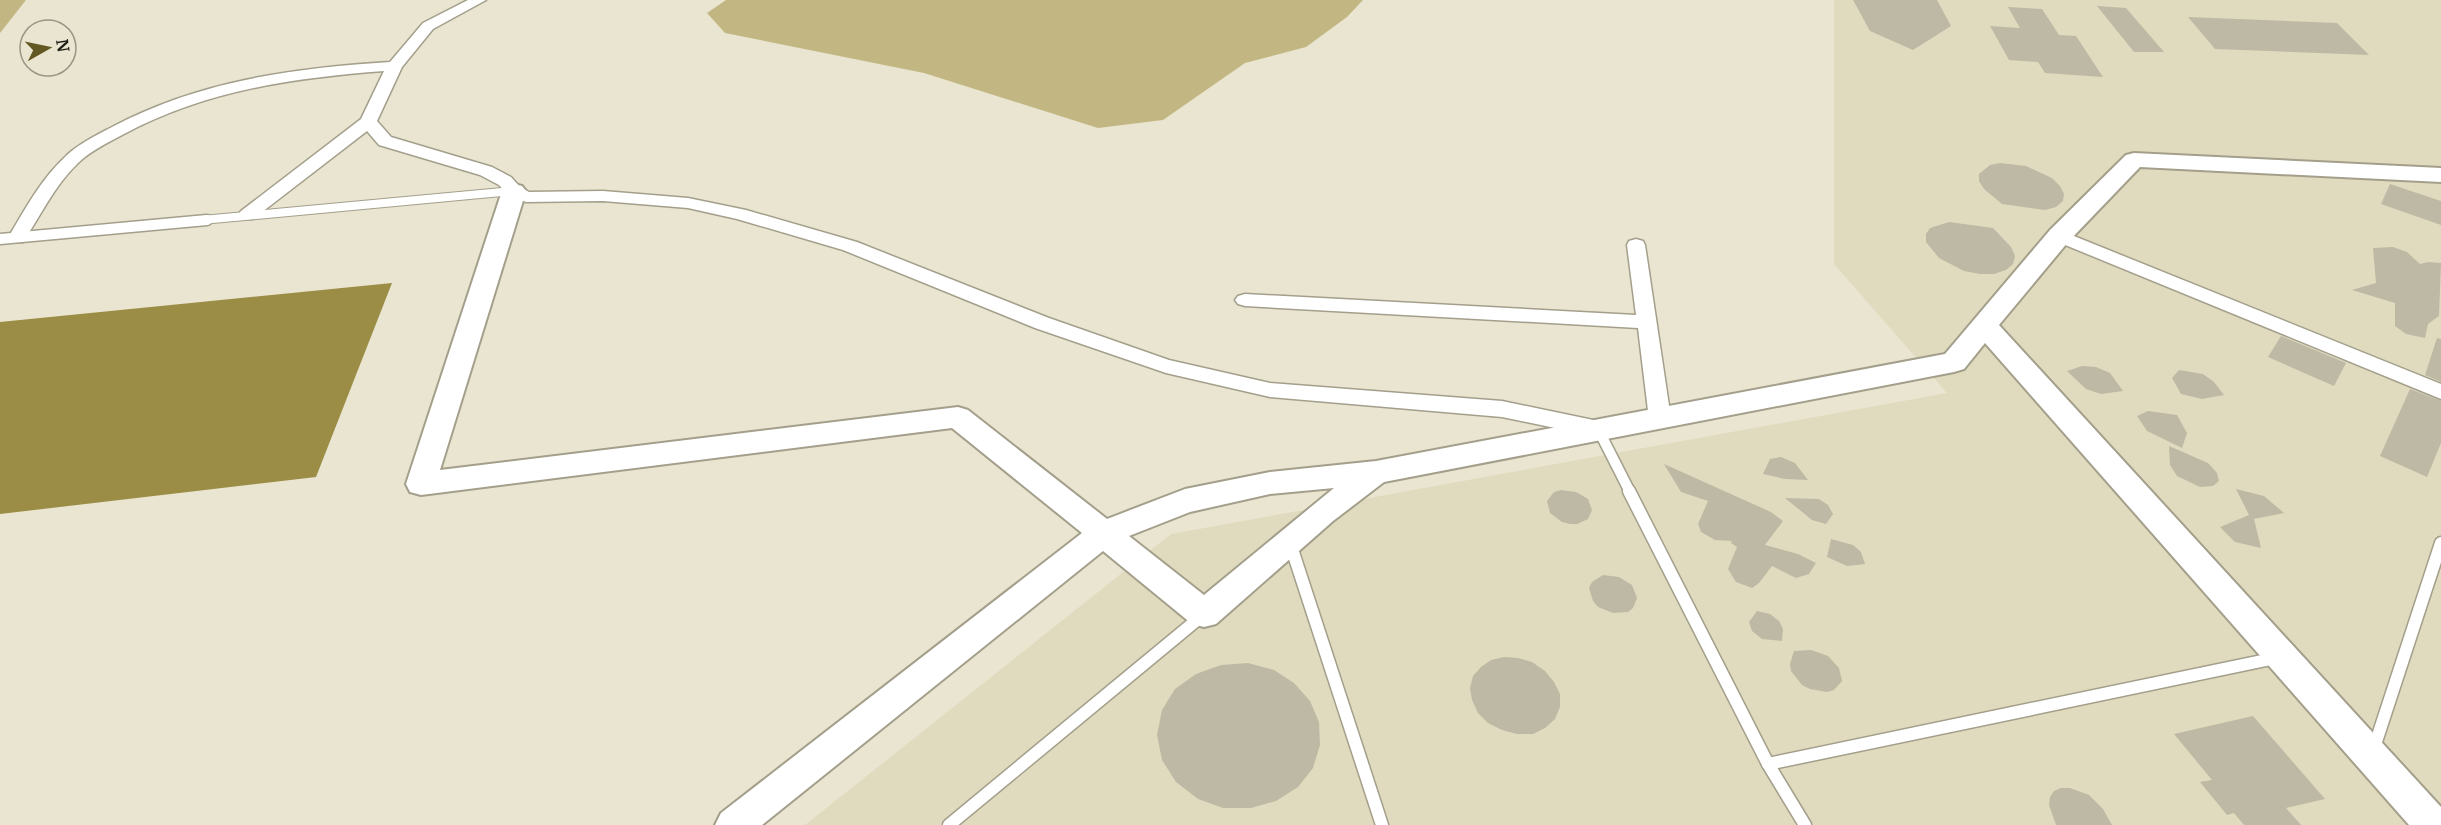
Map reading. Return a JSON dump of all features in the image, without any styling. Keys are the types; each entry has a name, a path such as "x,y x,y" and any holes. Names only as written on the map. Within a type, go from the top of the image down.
{"street":[{"path":"247,215 368,122 395,66 428,26 479,0"},
{"path":"17,238 43,195 72,158 125,126 185,99 214,90 298,73 395,66"},
{"path":"368,122 385,141 486,171 505,181 514,191 526,197 603,196 688,203 740,214 850,246 1042,323 1166,366 1270,390 1502,409 1598,429"},
{"path":"734,825 1104,533 1185,501 1270,483 1376,472 1954,362 2059,236 2134,160 2441,175"},
{"path":"514,191 421,484 958,417 1204,614 1290,543 1322,513 1376,472"},
{"path":"2059,236 2441,392"},
{"path":"1636,245 1660,418"},
{"path":"1245,300 1646,322"},
{"path":"1985,326 2433,825"}],"lane":[{"path":"0,239 514,191"},
{"path":"1598,429 1768,764 1805,825"},
{"path":"1290,543 1382,825"},
{"path":"2371,757 2441,543"},
{"path":"949,825 1204,614"},
{"path":"1768,764 2282,657"}],"shaded area":[{"path":"0,0 26,0 0,33"},
{"path":"726,0 1363,0 1347,17 1306,47 1245,63 1163,120 1098,128 924,73 725,33 707,13"},
{"path":"1834,0 2441,0 2441,825 805,825 1171,534 1947,393 1834,264"},
{"path":"392,283 316,477 0,514 0,322"}],"building":[{"path":"1853,0 1937,0 1951,26 1913,50 1870,31"},
{"path":"2097,6 2126,8 2164,52 2134,52"},
{"path":"2008,7 2042,9 2059,35 2076,36 2103,77 2045,73 2038,62 2009,60 1990,26 2020,28"},
{"path":"2188,17 2337,23 2369,55 2215,49"},
{"path":"2000,163 2026,166 2052,178 2064,194 2063,201 2056,207 2045,210 2002,204 1984,189 1979,181 1979,174 1990,165"},
{"path":"2390,184 2441,201 2441,225 2381,204"},
{"path":"1949,222 1993,228 2011,247 2015,256 2013,264 2006,270 1994,274 1980,274 1964,271 1939,258 1926,242 1926,234 1930,228"},
{"path":"2393,247 2407,252 2420,264 2441,263 2439,316 2428,324 2425,338 2406,334 2395,326 2395,303 2352,290 2376,283 2373,248"},
{"path":"2281,336 2346,363 2334,386 2268,357"},
{"path":"2437,338 2441,339 2441,382 2425,375"},
{"path":"2082,366 2096,367 2110,373 2123,391 2101,394 2086,389 2067,371"},
{"path":"2179,370 2203,374 2214,382 2224,395 2202,399 2181,394 2172,378"},
{"path":"2410,389 2441,401 2441,443 2427,477 2380,456"},
{"path":"2148,411 2177,415 2187,433 2182,448 2147,431 2137,416"},
{"path":"2169,446 2208,463 2217,473 2219,481 2213,486 2200,487 2177,476 2170,465"},
{"path":"1781,457 1795,463 1808,480 1785,479 1763,474 1770,459"},
{"path":"1664,464 1771,512 1783,521 1765,545 1798,554 1816,563 1809,574 1796,578 1772,566 1759,583 1752,588 1736,582 1728,569 1737,547 1731,543 1732,541 1715,540 1701,532 1698,524 1708,501 1681,492"},
{"path":"2236,489 2264,496 2284,513 2254,519 2261,548 2235,542 2220,527 2249,515"},
{"path":"1561,490 1576,492 1588,499 1592,510 1588,519 1577,524 1570,524 1562,522 1550,513 1547,501 1554,492"},
{"path":"1785,498 1819,499 1828,505 1833,514 1826,524 1812,520"},
{"path":"1831,539 1853,545 1861,552 1865,564 1847,566 1827,557"},
{"path":"1603,575 1619,577 1632,585 1637,598 1633,608 1628,612 1613,613 1598,607 1593,601 1589,588 1592,582"},
{"path":"1757,611 1770,614 1779,621 1783,629 1782,641 1762,639 1752,631 1749,622"},
{"path":"1811,650 1828,656 1839,668 1842,681 1834,690 1827,692 1810,689 1802,685 1791,671 1790,664 1794,651"},
{"path":"1504,657 1532,662 1545,671 1560,694 1560,707 1555,719 1545,728 1533,734 1517,734 1488,723 1478,713 1472,700 1470,688 1473,676 1491,660"},
{"path":"1248,663 1274,670 1294,683 1310,701 1319,722 1320,745 1313,768 1298,787 1276,801 1251,808 1223,808 1198,799 1176,782 1162,760 1157,735 1162,710 1175,689 1196,674 1221,665"},
{"path":"2253,716 2325,799 2286,808 2301,825 2244,825 2234,813 2227,815 2200,782 2212,780 2174,734"},
{"path":"2070,788 2089,795 2103,809 2112,825 2056,825 2049,805 2050,797 2054,791"}]}
